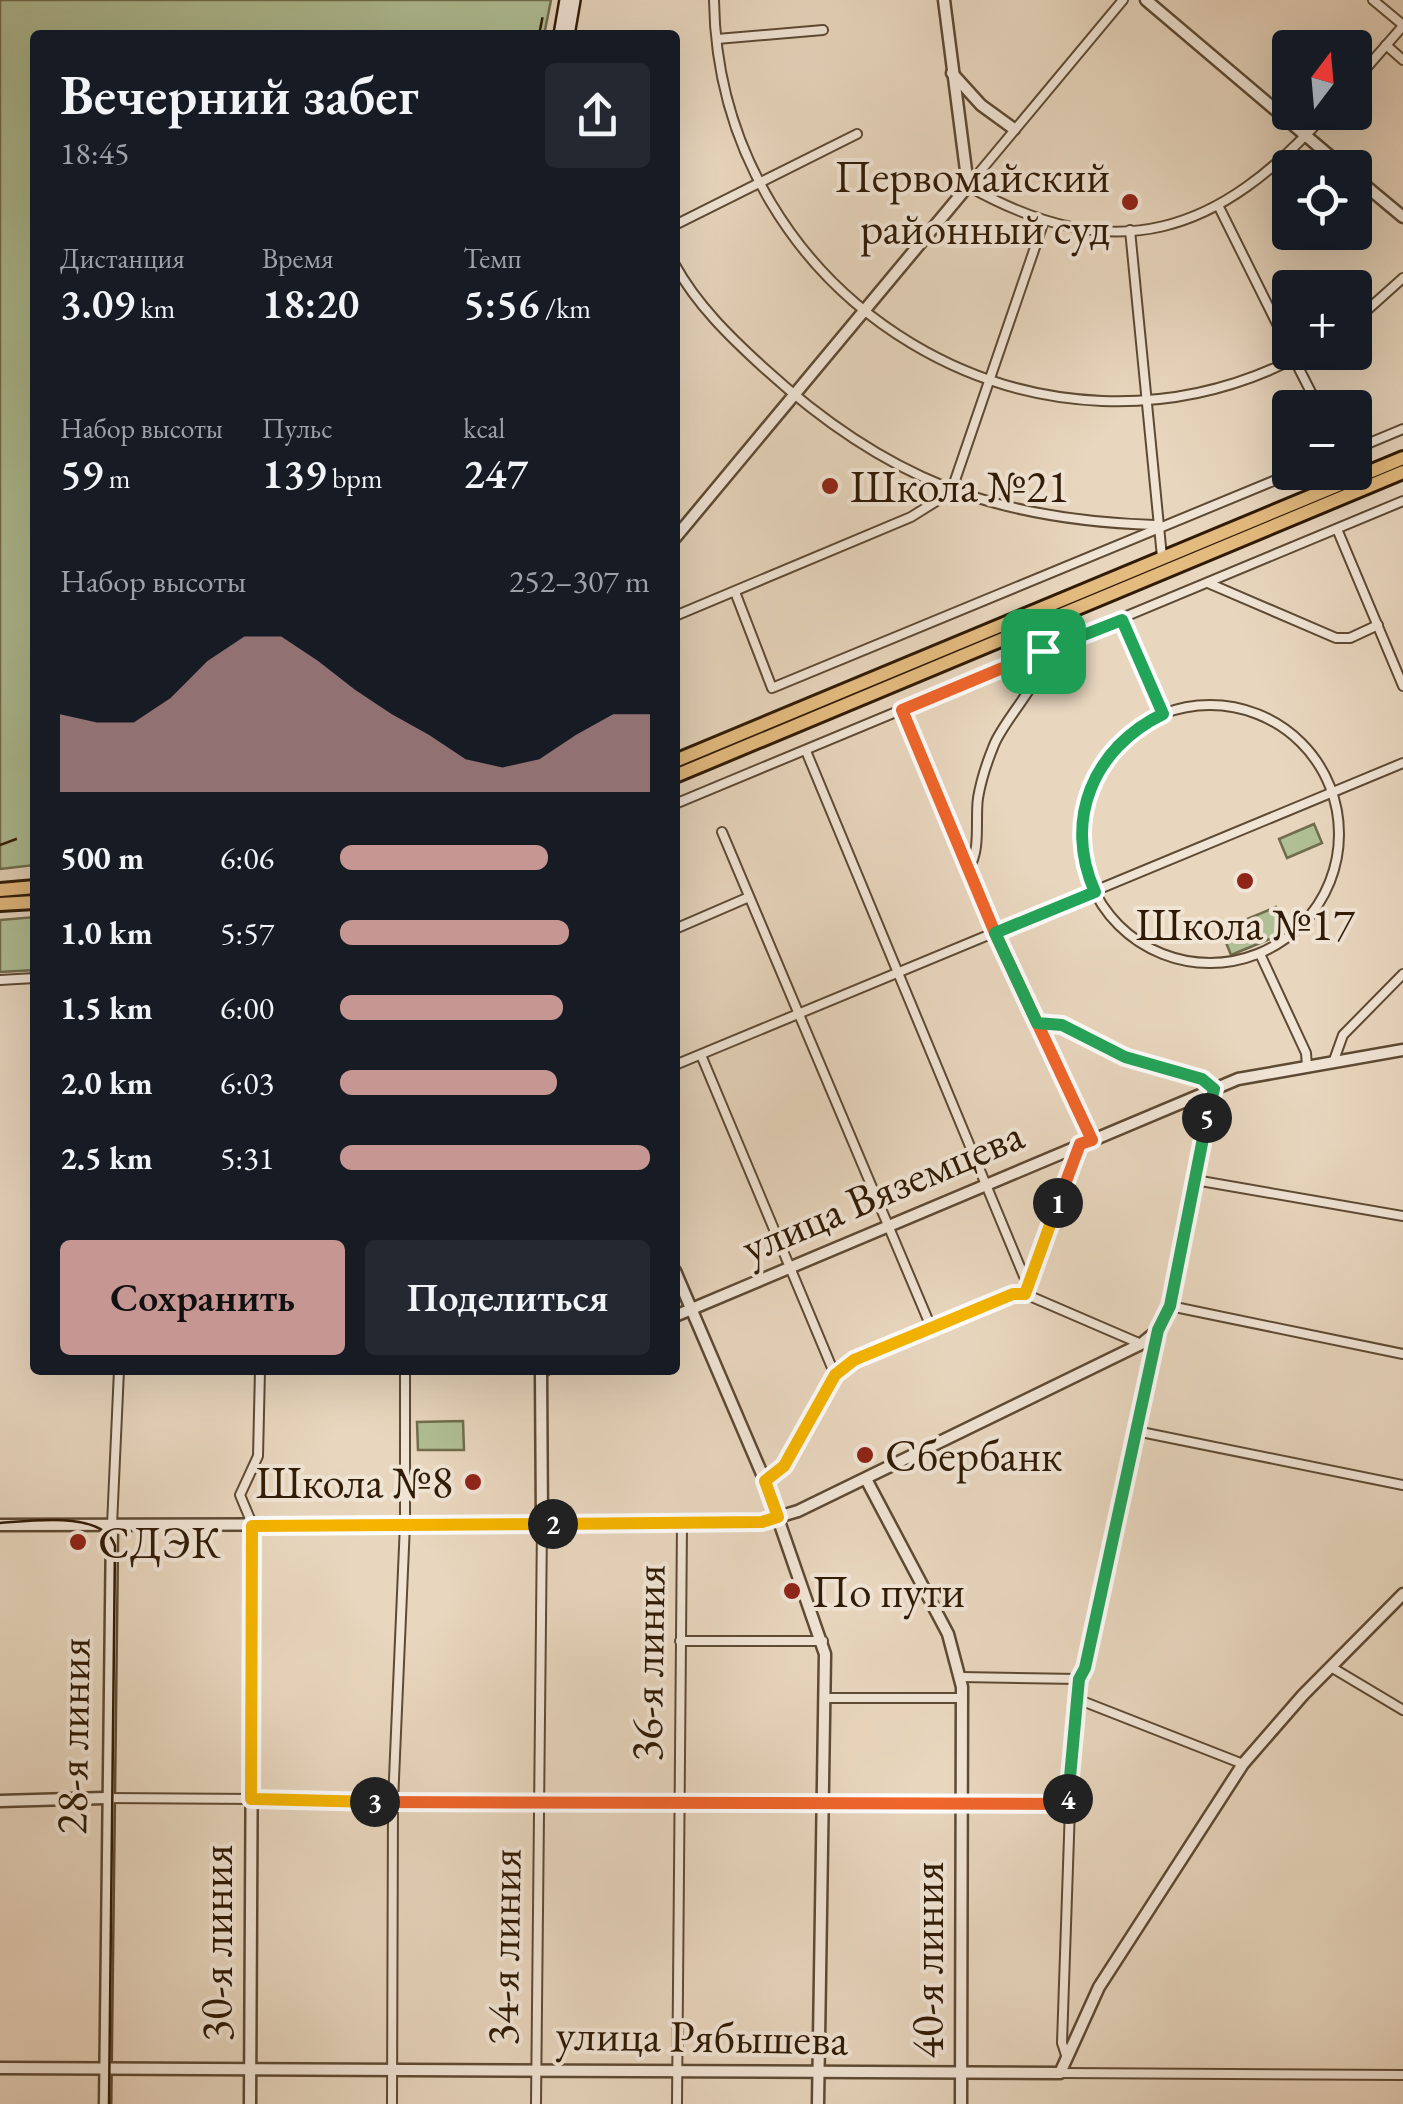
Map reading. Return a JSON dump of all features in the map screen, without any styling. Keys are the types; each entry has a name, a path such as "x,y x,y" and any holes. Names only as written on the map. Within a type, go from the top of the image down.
{"main road":[{"path":"561,30 566,0"},
{"path":"569,30 574,0"},
{"path":"680,759 1403,458"},
{"path":"680,774 1403,472"},
{"path":"0,890 30,887"},
{"path":"0,904 30,902"}],"street":[{"path":"714,0 734,121 759,182 805,251 861,310 920,351 991,383 1074,399 1144,400 1220,388 1272,363"},
{"path":"944,0 968,186"},
{"path":"680,532 1123,0"},
{"path":"1146,0 1323,150"},
{"path":"1372,61 1403,25 1374,0"},
{"path":"718,39 823,30"},
{"path":"1386,46 1403,60"},
{"path":"952,72 981,105 1014,128"},
{"path":"960,114 981,105"},
{"path":"968,186 1044,222 1081,229 1130,230 1186,220 1219,207 1262,180 1311,130"},
{"path":"680,222 857,134"},
{"path":"1372,191 1403,217"},
{"path":"1219,207 1272,314"},
{"path":"680,614 910,517 950,492 1044,222"},
{"path":"1130,230 1162,557"},
{"path":"680,272 708,312 792,394 876,455 950,492 1062,517 1158,526"},
{"path":"1372,306 1403,278"},
{"path":"1372,442 1403,429"},
{"path":"735,592 772,688 1272,481"},
{"path":"680,802 1403,501"},
{"path":"1337,529 1403,686"},
{"path":"1208,583 1336,638 1350,638 1378,625"},
{"path":"1122,620 1163,714"},
{"path":"969,867 975,854 976,813 986,764 1006,720 1044,668 1043,651"},
{"path":"1211,705 1264,717 1308,750 1333,793 1339,815 1334,873 1320,903 1302,926 1260,954 1218,964 1166,956 1124,931 1095,892 1081,842 1086,798 1108,755 1126,736 1163,714 1211,705"},
{"path":"902,710 1086,1142 1026,1290"},
{"path":"806,751 1026,1290"},
{"path":"680,1063 1403,763"},
{"path":"722,832 930,1327"},
{"path":"680,927 749,897"},
{"path":"1260,954 1306,1053 1306,1066"},
{"path":"1334,1060 1343,1035 1403,974"},
{"path":"0,980 30,978"},
{"path":"1037,1023 1062,1025 1125,1057 1202,1079 1214,1089 1170,1306 1158,1330 1079,1679 1068,1804 1062,2044 1067,2058"},
{"name":"улица Вяземцева","path":"680,1314 1238,1079 1403,1050"},
{"path":"701,1054 835,1375"},
{"path":"1194,1180 1403,1216"},
{"path":"680,1283 765,1481 822,1641 826,1698 818,2104"},
{"path":"765,1481 784,1466 835,1375 854,1360 1013,1294 1026,1290 1141,1344"},
{"path":"1170,1306 1403,1354"},
{"path":"0,1525 762,1522 866,1479 1141,1344 1158,1330"},
{"name":"28-я линия","path":"105,2104 106,1798 119,1375"},
{"name":"30-я линия","path":"250,2104 252,1526 240,1495 258,1456 260,1375"},
{"path":"392,2104 394,1802 405,1524 405,1375"},
{"name":"34-я линия","path":"536,2104 542,1375"},
{"path":"1136,1431 1403,1485"},
{"name":"40-я линия","path":"866,1479 948,1634 960,1677 961,2104"},
{"name":"36-я линия","path":"677,2104 682,1524"},
{"path":"1060,2072 1099,1986 1242,1764 1403,1594"},
{"path":"680,1641 822,1641"},
{"path":"1331,1667 1403,1710"},
{"path":"960,1677 1079,1679"},
{"path":"826,1698 962,1698"},
{"path":"1076,1700 1242,1764"},
{"path":"0,1801 106,1798 1068,1804"},
{"name":"улица Рябышева","path":"0,2068 250,2066 1403,2075"}],"green space":[{"path":"0,0 551,0 545,30 30,30 30,866 0,869"},
{"path":"1314,824 1322,843 1287,858 1279,839"},
{"path":"1276,907 1287,932 1231,955 1221,930"},
{"path":"30,917 30,970 0,972 0,920"},
{"path":"463,1421 464,1450 418,1450 417,1422"}],"tram line":[{"path":"0,1523 81,1522 108,1535 115,1546 109,2104"}],"railway":[{"path":"540,30 546,0"},
{"path":"0,845 30,834"}],"place":[{"name":"Первомайский районный суд","path":"1130,202"},
{"name":"Школа №21","path":"830,486"},
{"name":"Школа №17","path":"1245,881"},
{"name":"Сбербанк","path":"865,1455"},
{"name":"Школа №8","path":"473,1482"},
{"name":"СДЭК","path":"78,1542"},
{"name":"По пути","path":"792,1591"}],"route":[{"path":"1043,651 902,710 995,933 1092,1140 1080,1144 1025,1294 1013,1294 881,1348 854,1360 835,1375 784,1466 765,1481 778,1517 762,1522 252,1526 256,1546 251,1799 1068,1804 1079,1679 1085,1668 1158,1330 1170,1306 1214,1089 1202,1079 1125,1057 1062,1025 1050,1022 1037,1023 995,933 1095,892 1081,842 1086,798 1094,777 1126,736 1163,714 1122,620 1043,651"}]}
